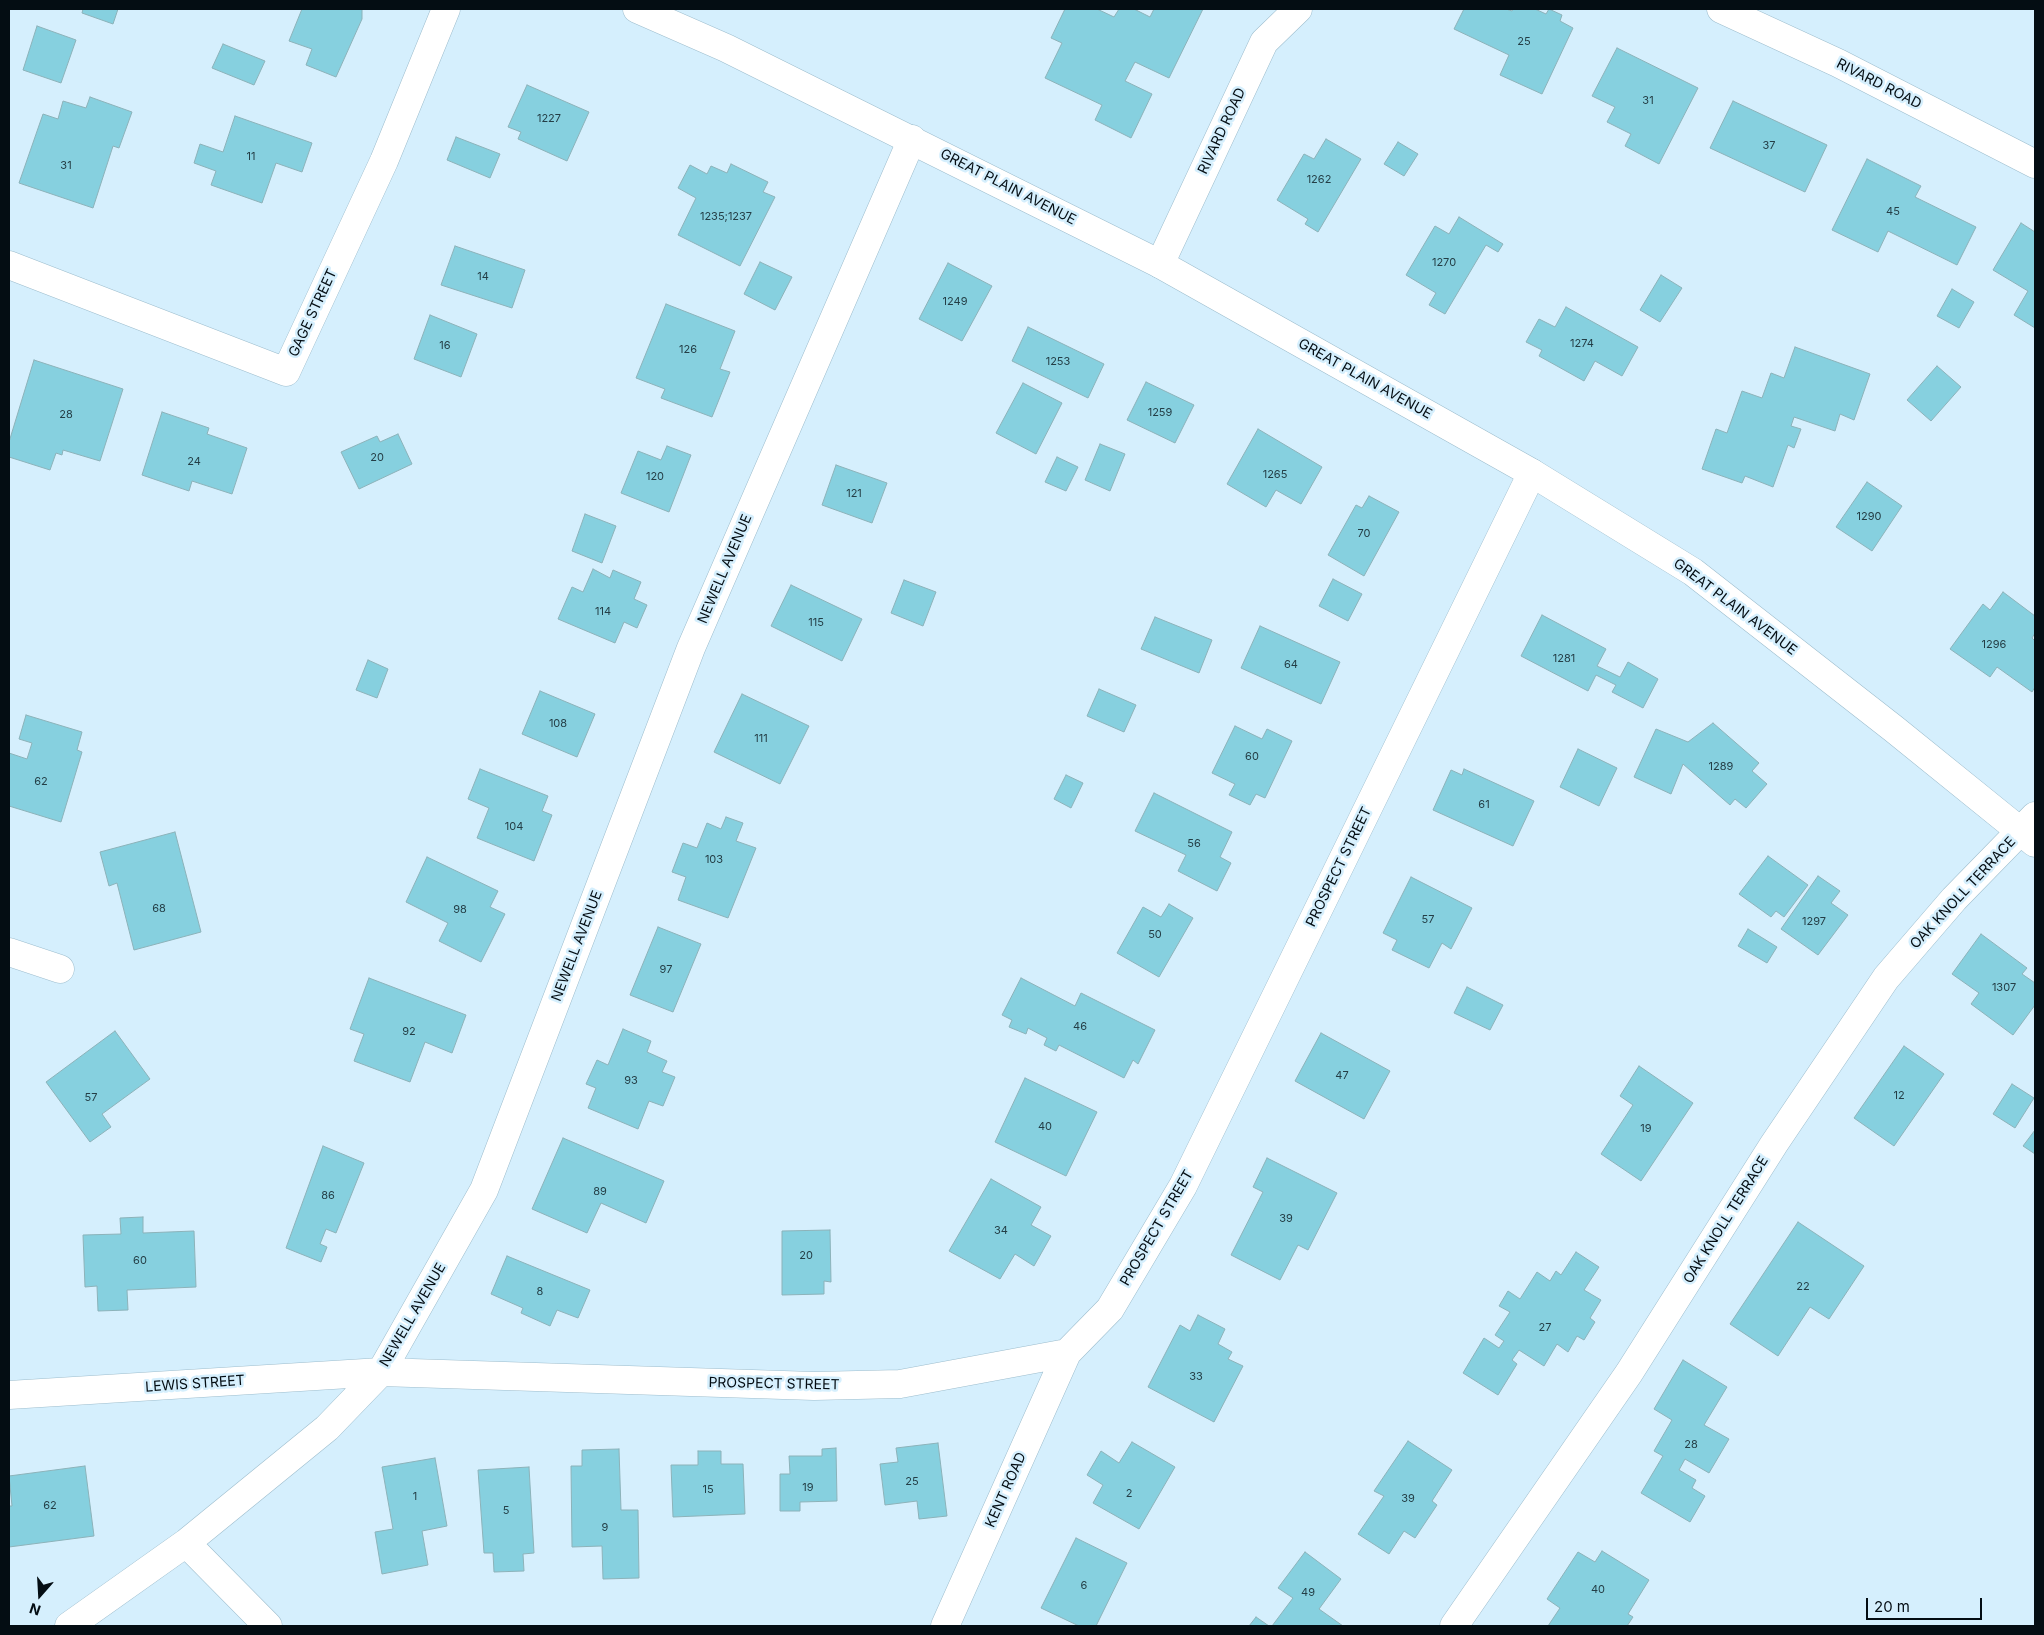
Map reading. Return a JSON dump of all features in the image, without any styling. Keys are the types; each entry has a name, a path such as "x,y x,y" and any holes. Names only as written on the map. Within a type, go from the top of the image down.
{"street":[{"name":"GAGE STREET","path":"9,265 286,372 384,161 446,9"},
{"name":"GREAT PLAIN AVENUE","path":"637,9 726,48 1160,264 1532,474 1693,572 1894,729 2030,830"},
{"name":"RIVARD ROAD","path":"1160,264 1264,42 1298,9"},
{"name":"RIVARD ROAD","path":"1721,9 1838,63 2035,164"},
{"name":"NEWELL AVENUE","path":"70,1626 186,1543 327,1428 381,1372 484,1190 691,648 912,139"},
{"name":"PROSPECT STREET","path":"381,1372 814,1386 900,1384 1067,1353 1110,1309 1183,1186 1532,474"},
{"name":"OAK KNOLL TERRACE","path":"1454,1626 1629,1373 1774,1144 1886,978 1954,899 2030,830"},
{"path":"9,952 60,969"},
{"name":"KENT ROAD","path":"945,1626 1067,1353"},
{"name":"LEWIS STREET","path":"9,1395 50,1394 381,1372"},
{"path":"186,1543 268,1626"}],"building":[{"path":"83,9 118,9 113,24 82,13"},
{"path":"302,9 362,9 362,19 336,77 306,65 312,49 289,41"},
{"path":"1065,9 1097,9 1114,17 1119,9 1134,9 1150,17 1154,9 1203,9 1169,78 1135,62 1125,81 1152,94 1131,138 1095,120 1102,105 1045,78 1062,43 1051,38"},
{"path":"1464,9 1506,9 1512,11 1513,9 1535,9 1546,14 1549,9 1562,15 1560,21 1573,28 1542,94 1500,75 1509,55 1454,29"},
{"path":"37,26 76,40 61,83 23,70"},
{"path":"223,44 265,61 254,85 212,68"},
{"path":"1617,48 1698,88 1659,164 1625,146 1631,134 1607,122 1615,107 1592,96"},
{"path":"527,85 589,112 567,161 518,139 521,132 508,127"},
{"path":"90,97 132,112 119,148 113,146 93,208 19,183 43,114 58,119 63,101 86,108"},
{"path":"1733,101 1827,145 1805,192 1710,148"},
{"path":"235,116 312,143 302,172 276,163 262,203 211,185 216,171 194,163 200,144 223,152"},
{"path":"456,137 500,154 490,178 447,160"},
{"path":"1326,139 1361,159 1318,232 1305,224 1308,219 1277,200 1304,154 1314,159"},
{"path":"1398,142 1418,154 1404,176 1384,164"},
{"path":"1867,159 1921,186 1915,197 1976,227 1957,265 1888,231 1878,252 1832,230"},
{"path":"731,164 768,182 763,192 775,197 740,266 678,235 696,198 678,188 690,165 707,174 711,166 727,173"},
{"path":"1459,217 1503,244 1498,252 1486,245 1445,314 1429,305 1436,293 1406,275 1435,226 1449,234"},
{"path":"2021,223 2035,232 2035,328 2014,315 2028,291 1993,270"},
{"path":"455,246 525,270 512,308 441,285"},
{"path":"760,262 792,277 775,310 744,294"},
{"path":"948,263 992,286 962,341 919,319"},
{"path":"1661,275 1682,288 1660,322 1640,310"},
{"path":"1952,289 1974,302 1959,328 1937,316"},
{"path":"666,304 735,331 720,369 730,372 712,417 661,398 665,389 636,378"},
{"path":"1566,307 1638,347 1622,376 1595,361 1584,381 1539,356 1542,350 1526,342 1539,319 1555,327"},
{"path":"430,315 477,334 461,377 414,359"},
{"path":"1028,327 1104,364 1088,398 1012,361"},
{"path":"1795,347 1870,374 1854,420 1840,414 1835,431 1794,417 1791,426 1801,429 1794,448 1788,445 1773,487 1745,476 1742,483 1702,469 1716,429 1727,433 1742,391 1762,398 1771,373 1784,378"},
{"path":"34,360 123,389 100,461 63,450 62,455 56,453 50,470 9,457 9,442"},
{"path":"1937,366 1961,387 1931,421 1907,400"},
{"path":"1146,382 1194,405 1175,443 1127,420"},
{"path":"1023,383 1062,403 1036,454 996,433"},
{"path":"162,412 209,428 207,434 247,448 232,494 192,481 189,491 142,475"},
{"path":"1258,429 1322,467 1301,504 1276,490 1266,507 1227,484"},
{"path":"398,434 412,464 359,489 341,452 377,436 380,442"},
{"path":"1100,444 1125,454 1110,491 1085,480"},
{"path":"667,446 691,455 669,512 621,493 638,451 661,460"},
{"path":"1057,457 1078,467 1066,491 1045,482"},
{"path":"836,465 887,483 872,523 822,505"},
{"path":"1867,482 1902,506 1872,551 1836,527"},
{"path":"1369,496 1399,512 1364,576 1328,555 1356,505 1362,508"},
{"path":"585,514 616,526 602,563 572,551"},
{"path":"593,569 610,578 613,570 641,582 634,599 647,605 637,628 624,622 615,643 558,619 572,587 583,592"},
{"path":"1333,579 1362,594 1348,621 1319,606"},
{"path":"904,580 936,592 923,626 891,613"},
{"path":"791,585 862,619 842,661 771,626"},
{"path":"2003,592 2035,616 2035,633 2032,638 2035,641 2035,687 2032,692 1997,667 1990,677 1950,649 1983,604 1990,610"},
{"path":"1542,615 1606,649 1597,666 1620,677 1628,662 1658,679 1643,708 1612,692 1616,685 1596,675 1588,691 1521,656"},
{"path":"1155,617 1212,640 1199,673 1141,649"},
{"path":"1260,626 1340,662 1321,704 1241,668"},
{"path":"368,660 388,669 377,698 356,690"},
{"path":"1099,689 1136,705 1124,732 1087,716"},
{"path":"540,691 595,714 577,757 522,734"},
{"path":"742,694 809,726 780,784 714,752"},
{"path":"26,715 82,732 77,750 82,752 61,822 9,806 9,753 27,759 32,743 19,739"},
{"path":"1713,723 1759,763 1752,771 1767,784 1746,808 1735,799 1730,805 1683,764 1671,794 1634,777 1656,729 1688,742"},
{"path":"1235,726 1262,739 1267,729 1292,741 1265,798 1256,794 1250,805 1229,795 1235,784 1212,773"},
{"path":"1578,749 1617,768 1599,806 1560,787"},
{"path":"480,769 548,796 542,811 552,815 534,861 477,838 489,808 468,799"},
{"path":"1464,769 1534,801 1513,846 1433,810 1451,770 1462,775"},
{"path":"1066,775 1083,783 1071,808 1054,799"},
{"path":"1154,793 1232,832 1220,857 1231,863 1217,891 1178,871 1186,855 1135,831"},
{"path":"726,817 743,823 736,841 756,848 728,918 678,900 686,877 672,872 683,843 697,848 707,823 721,829"},
{"path":"175,832 201,932 134,950 117,883 109,886 100,852"},
{"path":"1768,856 1808,885 1784,917 1776,911 1771,917 1739,894"},
{"path":"427,857 498,891 490,907 505,914 481,962 439,941 448,923 406,902"},
{"path":"1818,876 1840,891 1831,903 1848,915 1818,955 1781,929"},
{"path":"1411,877 1472,908 1451,949 1442,943 1429,968 1392,950 1397,940 1383,933"},
{"path":"1169,904 1193,918 1159,977 1117,953 1143,907 1161,917"},
{"path":"658,927 701,944 673,1012 630,995"},
{"path":"1748,929 1777,947 1767,963 1738,946"},
{"path":"1981,934 2027,968 2022,974 2035,983 2035,1005 2013,1035 1971,1004 1979,993 1952,974"},
{"path":"369,978 466,1015 452,1053 425,1042 410,1082 354,1061 364,1034 350,1029"},
{"path":"1021,978 1075,1006 1081,993 1155,1030 1138,1064 1133,1060 1124,1078 1059,1045 1056,1051 1044,1045 1047,1038 1028,1028 1026,1034 1009,1027 1012,1020 1002,1015"},
{"path":"1467,987 1503,1005 1490,1030 1454,1013"},
{"path":"623,1029 651,1041 647,1052 667,1061 662,1072 675,1077 663,1106 649,1101 638,1129 588,1108 596,1088 586,1084 597,1060 608,1065"},
{"path":"115,1031 150,1079 102,1114 111,1127 90,1142 46,1082"},
{"path":"1321,1033 1390,1071 1364,1119 1295,1081"},
{"path":"1904,1046 1944,1074 1894,1146 1854,1118"},
{"path":"1639,1066 1693,1103 1641,1181 1601,1154 1633,1105 1620,1096"},
{"path":"1025,1078 1097,1112 1066,1176 995,1142"},
{"path":"2012,1084 2034,1098 2015,1128 1993,1114"},
{"path":"2035,1130 2035,1154 2023,1146"},
{"path":"563,1138 664,1181 646,1223 601,1203 587,1233 532,1209"},
{"path":"323,1146 364,1163 336,1233 326,1229 320,1244 327,1247 321,1262 286,1248"},
{"path":"1267,1158 1337,1193 1308,1250 1298,1245 1280,1280 1231,1255 1263,1192 1253,1187"},
{"path":"991,1179 1041,1207 1031,1225 1051,1236 1034,1266 1015,1254 1000,1279 949,1251"},
{"path":"143,1217 143,1233 194,1231 196,1287 127,1290 128,1310 98,1311 97,1286 85,1287 83,1235 121,1234 120,1218"},
{"path":"1798,1222 1864,1266 1829,1319 1810,1307 1778,1356 1730,1324"},
{"path":"830,1230 831,1282 824,1281 824,1294 782,1295 782,1231"},
{"path":"1576,1252 1599,1267 1584,1290 1601,1300 1590,1318 1595,1322 1584,1340 1577,1336 1568,1352 1557,1344 1544,1366 1519,1350 1512,1360 1517,1364 1498,1395 1463,1373 1484,1338 1499,1348 1504,1341 1495,1335 1510,1312 1499,1306 1508,1291 1520,1299 1537,1272 1550,1281 1556,1271 1561,1275"},
{"path":"507,1256 590,1290 578,1318 557,1310 550,1326 521,1313 523,1308 491,1294"},
{"path":"1198,1315 1225,1329 1218,1344 1232,1352 1228,1359 1243,1366 1214,1422 1148,1387 1180,1325 1190,1331"},
{"path":"1683,1360 1727,1387 1704,1425 1729,1439 1709,1473 1685,1459 1679,1470 1696,1480 1692,1488 1705,1496 1690,1522 1641,1493 1663,1456 1654,1451 1672,1420 1654,1409"},
{"path":"1408,1441 1452,1470 1432,1501 1437,1505 1415,1538 1404,1531 1389,1554 1358,1534 1384,1496 1374,1491"},
{"path":"1132,1442 1175,1467 1139,1529 1093,1503 1103,1485 1087,1475 1101,1451 1119,1463"},
{"path":"938,1443 947,1516 919,1519 917,1501 885,1505 880,1464 898,1462 896,1448"},
{"path":"836,1448 837,1501 800,1502 800,1511 780,1511 780,1474 790,1474 789,1456 822,1456 822,1449"},
{"path":"619,1449 621,1510 638,1510 639,1578 603,1579 602,1546 572,1547 571,1466 582,1466 582,1450"},
{"path":"698,1451 721,1451 721,1464 743,1464 745,1514 673,1517 671,1465 698,1465"},
{"path":"435,1458 447,1526 422,1531 428,1565 382,1574 375,1532 393,1529 382,1467"},
{"path":"85,1466 94,1536 9,1547 9,1506 12,1506 9,1476"},
{"path":"529,1467 534,1553 523,1554 524,1571 494,1572 493,1553 484,1553 478,1470"},
{"path":"1076,1538 1127,1563 1096,1626 1079,1626 1041,1608"},
{"path":"1602,1551 1649,1580 1628,1614 1633,1617 1627,1626 1548,1626 1560,1608 1547,1599 1578,1552 1595,1562"},
{"path":"1305,1552 1341,1579 1319,1609 1343,1626 1272,1626 1293,1598 1278,1588"},
{"path":"1256,1617 1269,1626 1249,1626"}]}
